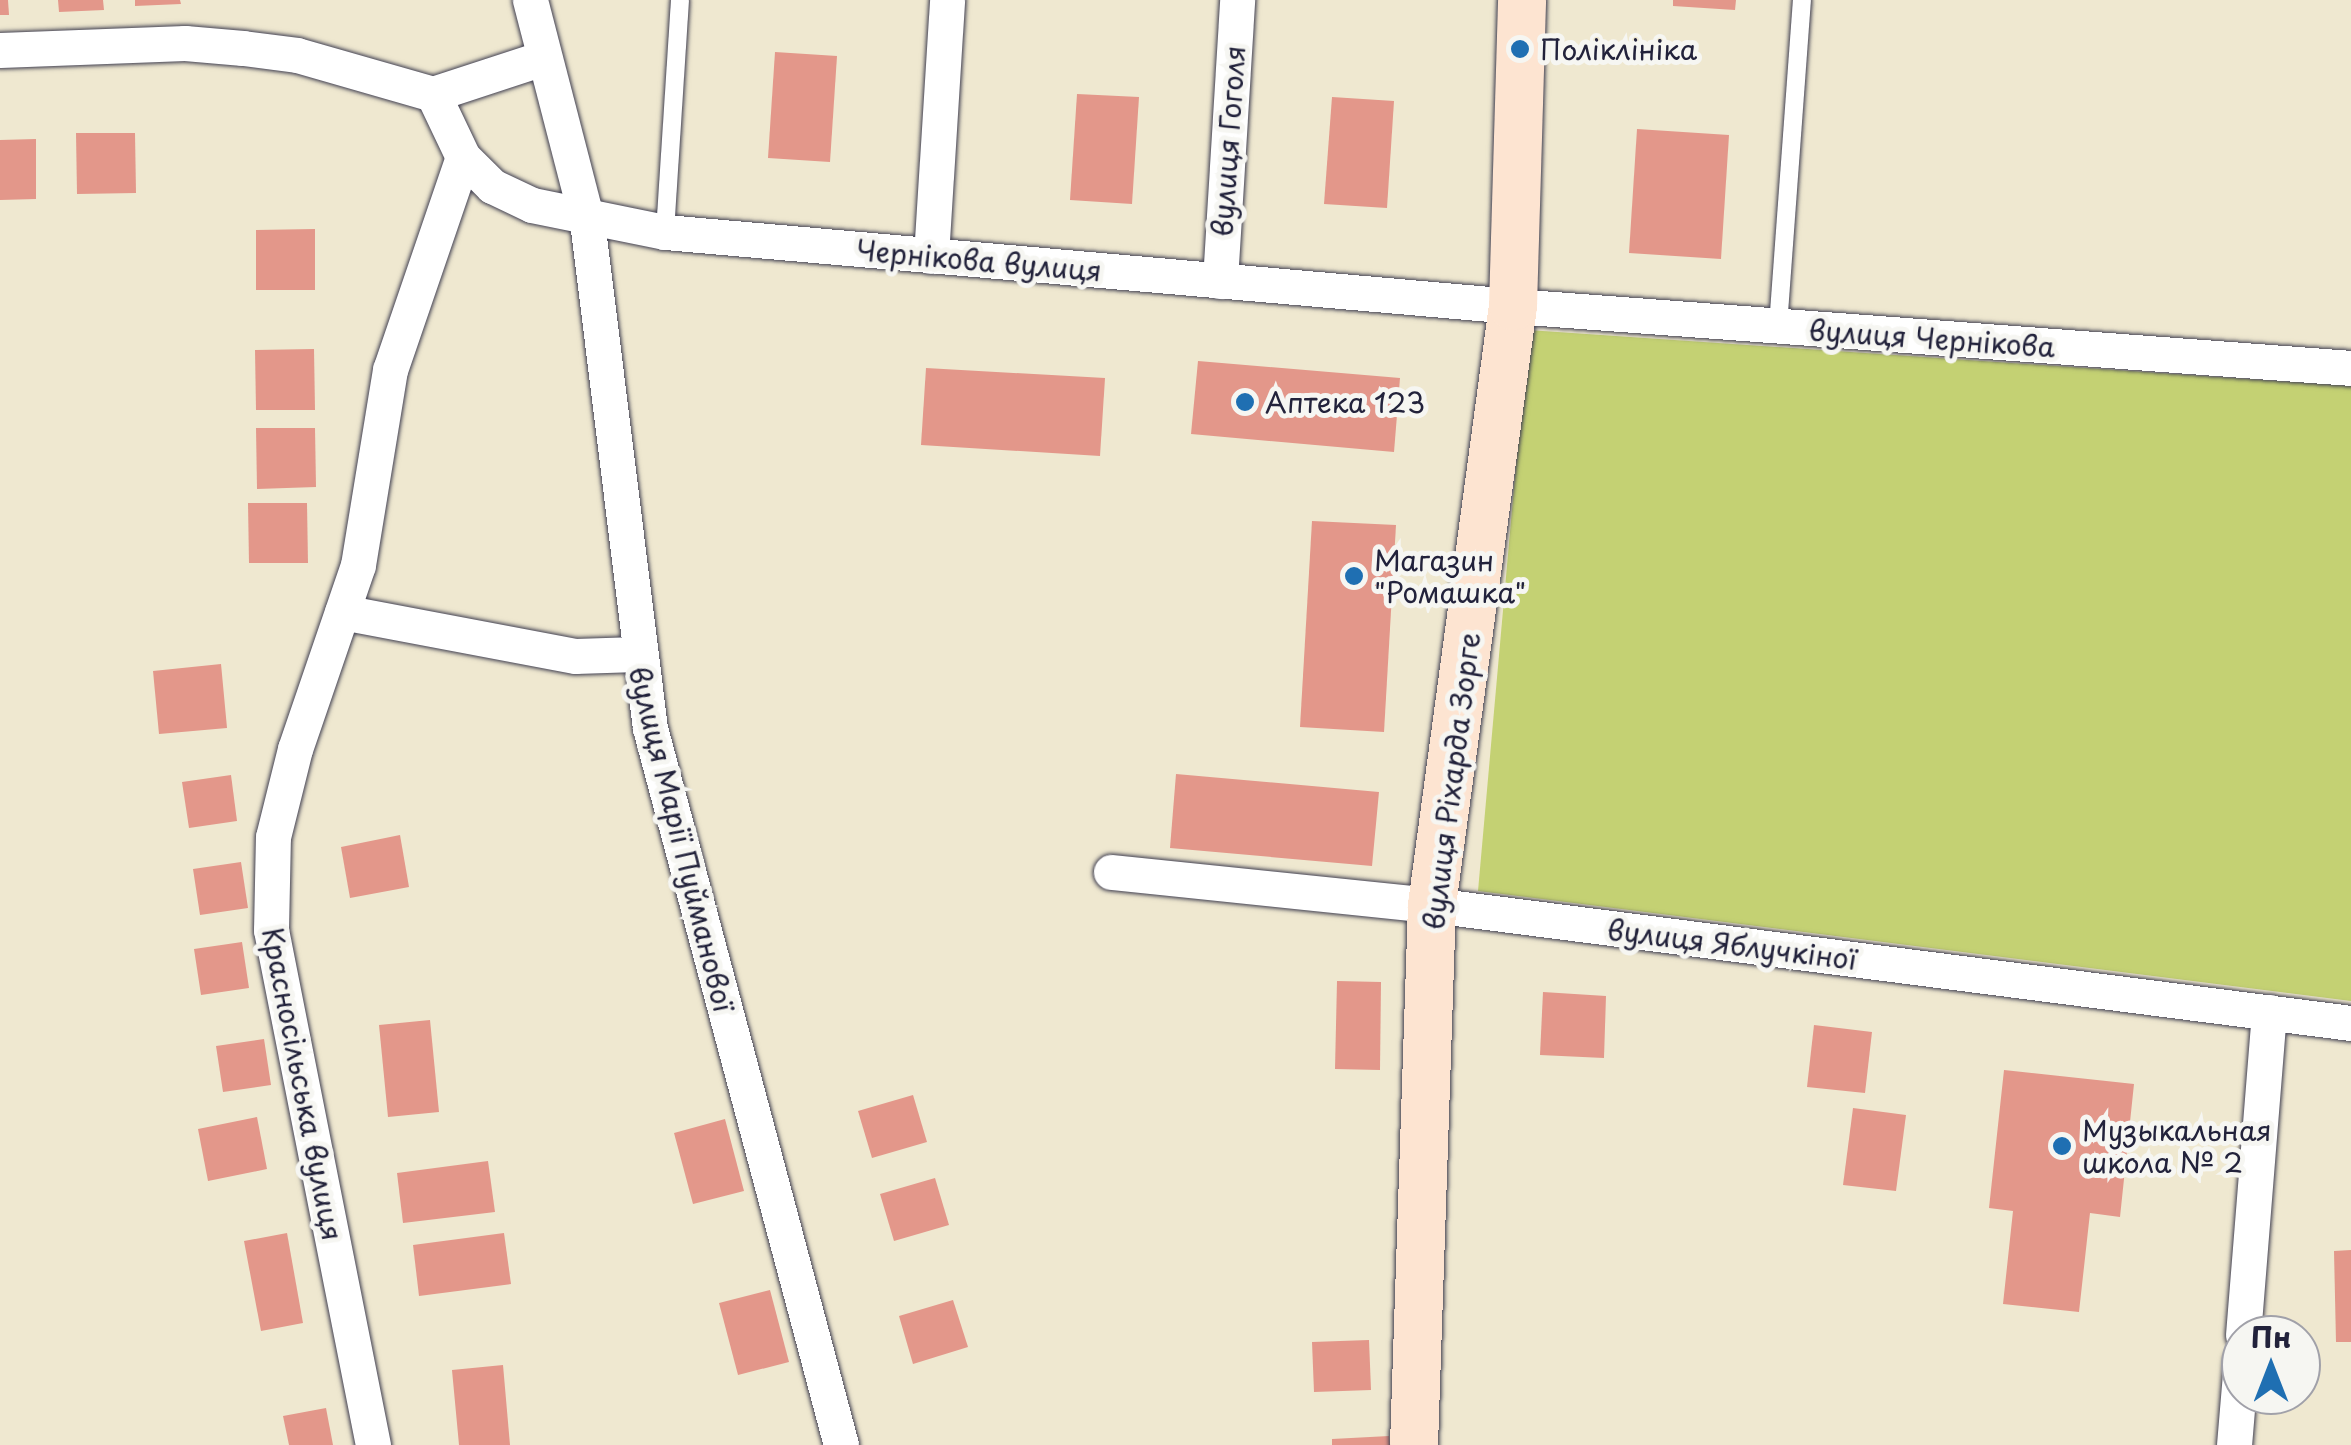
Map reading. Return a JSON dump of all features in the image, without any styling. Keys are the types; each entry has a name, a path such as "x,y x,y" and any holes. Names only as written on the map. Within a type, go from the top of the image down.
{"street":[{"path":"530,0 587,220"},
{"path":"931,256 947,0"},
{"name":"вулиця Гоголя","path":"1220,281 1237,0"},
{"name":"вулиця Ріхарда Зорге","path":"1414,1445 1432,905 1513,306 1522,0"},
{"path":"0,50 186,43 243,48 297,55 434,94 542,58"},
{"path":"434,94 463,158"},
{"name":"Чернікова вулиця","path":"463,158 492,186 587,220 664,232 1513,306"},
{"name":"Красносільська вулиця","path":"372,1445 271,930 273,837 295,749 358,565 390,370 463,158"},
{"name":"вулиця Марії Пуйманової","path":"587,220 637,654 677,837 841,1445"},
{"name":"вулиця Чернікова","path":"1513,306 2351,368"},
{"path":"342,612 576,656 637,654"},
{"name":"вулиця Яблучкіної","path":"1112,872 1432,905 2351,1023"},
{"path":"2245,1315 2269,1012"},
{"path":"2234,1445 2236,1415"}],"lane":[{"path":"664,232 680,0"},
{"path":"1778,326 1802,0"}],"green space":[{"path":"1528,330 2351,386 2351,1001 1478,891"}],"building":[{"path":"0,0 8,0 9,15 0,15"},
{"path":"58,0 103,0 104,10 59,12"},
{"path":"135,0 180,0 181,4 135,6"},
{"path":"1673,0 1736,0 1735,10 1673,6"},
{"path":"775,52 837,56 830,162 768,158"},
{"path":"1077,94 1139,97 1132,204 1070,200"},
{"path":"1332,97 1394,101 1387,208 1324,204"},
{"path":"1637,129 1729,135 1721,259 1629,253"},
{"path":"76,133 135,133 136,193 77,194"},
{"path":"36,139 36,199 0,200 0,140"},
{"path":"315,229 315,290 256,290 256,230"},
{"path":"314,349 315,410 256,410 255,350"},
{"path":"1198,361 1400,378 1394,452 1191,434"},
{"path":"926,368 1105,378 1100,456 921,445"},
{"path":"256,428 315,428 316,487 257,489"},
{"path":"248,503 307,503 308,563 249,563"},
{"path":"1312,521 1396,525 1384,732 1300,727"},
{"path":"221,664 227,728 159,734 153,671"},
{"path":"1176,774 1379,792 1372,866 1170,848"},
{"path":"231,775 237,821 189,828 182,782"},
{"path":"400,835 409,887 350,898 341,847"},
{"path":"241,862 248,908 200,915 193,869"},
{"path":"242,942 249,988 201,995 194,949"},
{"path":"1337,981 1381,982 1380,1070 1335,1069"},
{"path":"1543,992 1606,996 1604,1058 1540,1055"},
{"path":"430,1020 439,1112 388,1117 379,1025"},
{"path":"1814,1025 1872,1032 1865,1093 1807,1087"},
{"path":"264,1039 271,1085 223,1092 216,1046"},
{"name":"Музыкальная школа № 2","path":"2004,1070 2134,1084 2120,1217 2090,1213 2079,1312 2003,1304 2013,1211 1989,1208"},
{"path":"913,1095 927,1142 872,1158 858,1111"},
{"path":"1853,1108 1906,1115 1896,1191 1843,1185"},
{"path":"257,1117 267,1169 208,1181 198,1129"},
{"path":"725,1119 744,1191 693,1204 674,1133"},
{"path":"488,1161 495,1212 403,1223 397,1173"},
{"path":"935,1178 949,1225 894,1241 880,1194"},
{"path":"287,1233 303,1323 261,1331 244,1241"},
{"path":"504,1233 511,1284 419,1296 413,1245"},
{"path":"2351,1250 2351,1342 2336,1342 2334,1251"},
{"path":"770,1290 789,1362 738,1375 719,1303"},
{"path":"953,1300 968,1347 913,1364 899,1316"},
{"path":"1369,1340 1371,1390 1314,1392 1312,1342"},
{"path":"503,1365 510,1445 459,1445 452,1370"},
{"path":"326,1408 333,1445 289,1445 283,1416"},
{"path":"1389,1436 1390,1445 1332,1445 1332,1439"}],"place":[{"name":"Поліклініка","path":"1520,49"},
{"name":"Аптека 123","path":"1245,402"},
{"name":"Магазин \"Ромашка\"","path":"1354,576"},
{"name":"Музыкальная школа № 2","path":"2062,1146"}]}
